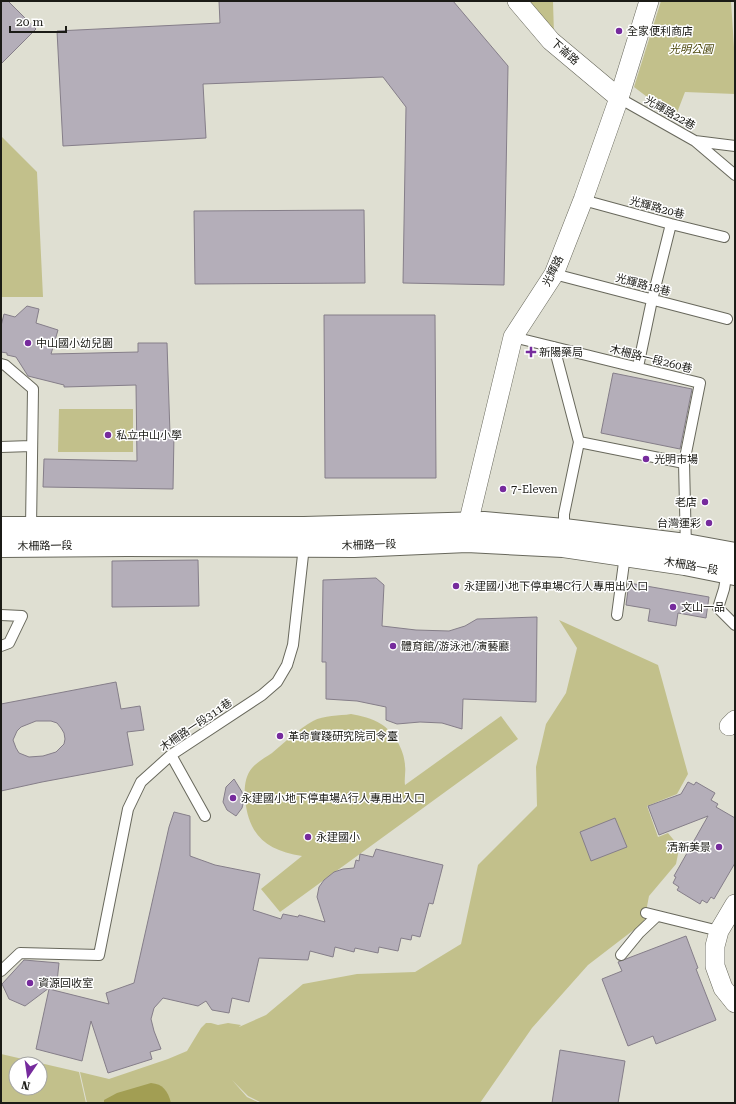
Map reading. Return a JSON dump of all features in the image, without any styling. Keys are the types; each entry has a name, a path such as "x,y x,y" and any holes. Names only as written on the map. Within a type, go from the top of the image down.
{"main road":[{"name":"木柵路一段","path":"1,546 354,546 467,533 484,523 564,530 685,554 732,566"},
{"name":"木柵路一段","path":"1,528 304,528 467,533 625,555 685,554"}],"street":[{"name":"下崙路","path":"516,1 551,41 619,98"},
{"name":"光輝路","path":"467,533 513,337 554,274 583,200 619,98 649,1"},
{"path":"735,904 719,931 715,946 716,966 723,988 735,1003"}],"lane":[{"name":"光輝路22巷","path":"619,98 695,141 735,146"},
{"path":"695,141 735,175"},
{"name":"光輝路20巷","path":"583,200 724,237"},
{"path":"638,367 652,300 671,224"},
{"name":"光輝路18巷","path":"554,274 727,319"},
{"name":"木柵路一段260巷","path":"513,337 700,383 684,463 685,554"},
{"path":"554,347 579,442 564,514 564,530"},
{"path":"1,364 5,365 32,389 31,527"},
{"path":"579,442 684,463"},
{"path":"1,447 32,446"},
{"name":"木柵路一段311巷","path":"1,971 20,953 99,955 128,810 141,782 171,755 262,695 277,682 287,665 293,645 304,546"},
{"path":"617,615 625,555"},
{"path":"732,566 718,608 735,625"},
{"path":"1,615 22,616 8,643 1,646"},
{"path":"171,755 205,816"},
{"path":"646,913 719,931"},
{"path":"621,955 639,933 657,916"}],"green space":[{"path":"525,1 553,1 554,35"},
{"name":"光明公園","path":"661,1 731,1 735,63 735,94 685,92 675,118 634,87"},
{"path":"1,136 37,172 43,297 1,297"},
{"path":"59,409 133,409 133,452 58,452"},
{"path":"559,620 658,665 688,774 677,794 647,806 658,837 668,833 677,844 678,854 676,864 649,896 644,922 588,965 532,1028 480,1103 262,1103 248,1096 232,1080 247,1097 260,1103 87,1103 80,1072 109,1079 187,1051 201,1028 206,1023 218,1025 228,1023 241,1025 239,1027 266,1015 303,984 357,974 415,972 461,944 478,865 537,806 536,767 546,724 566,693 577,648"},
{"path":"351,714 378,722 386,727 398,742 405,760 405,785 501,716 518,739 280,912 261,889 302,856 279,850 262,840 256,832 247,812 245,799 246,779 256,764 313,721 327,717"},
{"path":"1,1054 10,1056 8,1056 8,1096 48,1096 48,1065 79,1072 86,1103 1,1103"}],"shaded area":[{"path":"151,1083 159,1085 164,1089 171,1103 104,1103 104,1100 117,1093"}],"building":[{"path":"1,1 8,1 36,29 1,64"},
{"path":"219,1 453,1 508,66 504,285 403,283 406,107 383,77 203,84 206,138 63,146 57,31 220,23"},
{"path":"364,210 365,283 195,284 194,211"},
{"path":"27,306 39,309 36,323 58,330 51,354 138,352 138,343 167,343 170,434 174,434 173,489 43,487 44,459 137,461 136,385 64,387 64,385 28,376 16,357 1,352 1,326 4,314 15,317"},
{"path":"324,315 435,315 436,478 325,478"},
{"path":"613,373 692,389 680,449 601,433"},
{"path":"198,560 199,606 112,607 112,561"},
{"name":"體育館/游泳池/演藝廳","path":"376,578 384,585 382,626 416,630 449,631 465,626 477,619 537,617 536,702 463,699 462,729 442,723 420,722 397,724 386,720 386,707 357,701 326,699 326,662 322,662 323,580"},
{"name":"文山一品","path":"629,583 709,597 706,618 678,613 676,626 648,621 650,609 626,605"},
{"path":"116,682 121,709 140,706 144,730 127,732 133,765 1,791 1,704","holes":["36,721 51,721 57,723 64,733 64,744 56,752 43,756 29,757 19,753 13,740 17,731 21,727"]},
{"name":"永建國小地下停車場A行人專用出入口","path":"234,779 242,792 244,800 242,808 236,816 227,810 223,802 226,787"},
{"name":"清新美景","path":"688,782 694,785 696,782 715,793 711,800 718,804 716,807 735,818 735,863 714,899 711,897 707,903 702,900 700,904 677,890 679,887 673,883 676,877 674,876 708,816 659,835 648,806 681,794"},
{"path":"174,812 190,816 190,856 215,865 260,874 253,910 281,919 283,914 298,917 299,915 325,922 317,897 319,887 324,880 334,872 354,868 356,860 359,861 360,854 373,857 376,849 443,865 433,904 429,903 420,937 412,935 411,940 401,938 398,951 379,947 378,953 355,948 354,952 335,947 333,957 310,951 308,960 259,958 249,1002 232,998 229,1013 212,1010 206,1001 198,1006 163,998 154,1008 151,1019 161,1049 150,1052 152,1059 108,1073 91,1021 82,1061 36,1049 49,989 109,1004 106,993 134,983 169,827"},
{"path":"615,818 627,847 591,861 580,832"},
{"path":"686,936 698,968 696,969 716,1020 656,1044 653,1036 628,1046 602,979 622,971 618,962"},
{"name":"資源回收室","path":"24,960 59,963 57,982 25,1006 9,999 2,984"},
{"path":"560,1050 625,1061 618,1103 552,1103"}],"place":[{"name":"全家便利商店","path":"619,31"},
{"name":"中山國小幼兒園","path":"28,343"},
{"name":"新陽藥局","path":"531,352"},
{"name":"私立中山小學","path":"108,435"},
{"name":"光明市場","path":"646,459"},
{"name":"7-Eleven","path":"503,489"},
{"name":"老店","path":"705,502"},
{"name":"台灣運彩","path":"709,523"},
{"name":"永建國小地下停車場C行人專用出入口","path":"456,586"},
{"name":"文山一品","path":"673,607"},
{"name":"體育館/游泳池/演藝廳","path":"393,646"},
{"name":"革命實踐研究院司令臺","path":"280,736"},
{"name":"永建國小地下停車場A行人專用出入口","path":"233,798"},
{"name":"永建國小","path":"308,837"},
{"name":"清新美景","path":"719,847"},
{"name":"資源回收室","path":"30,983"}]}
